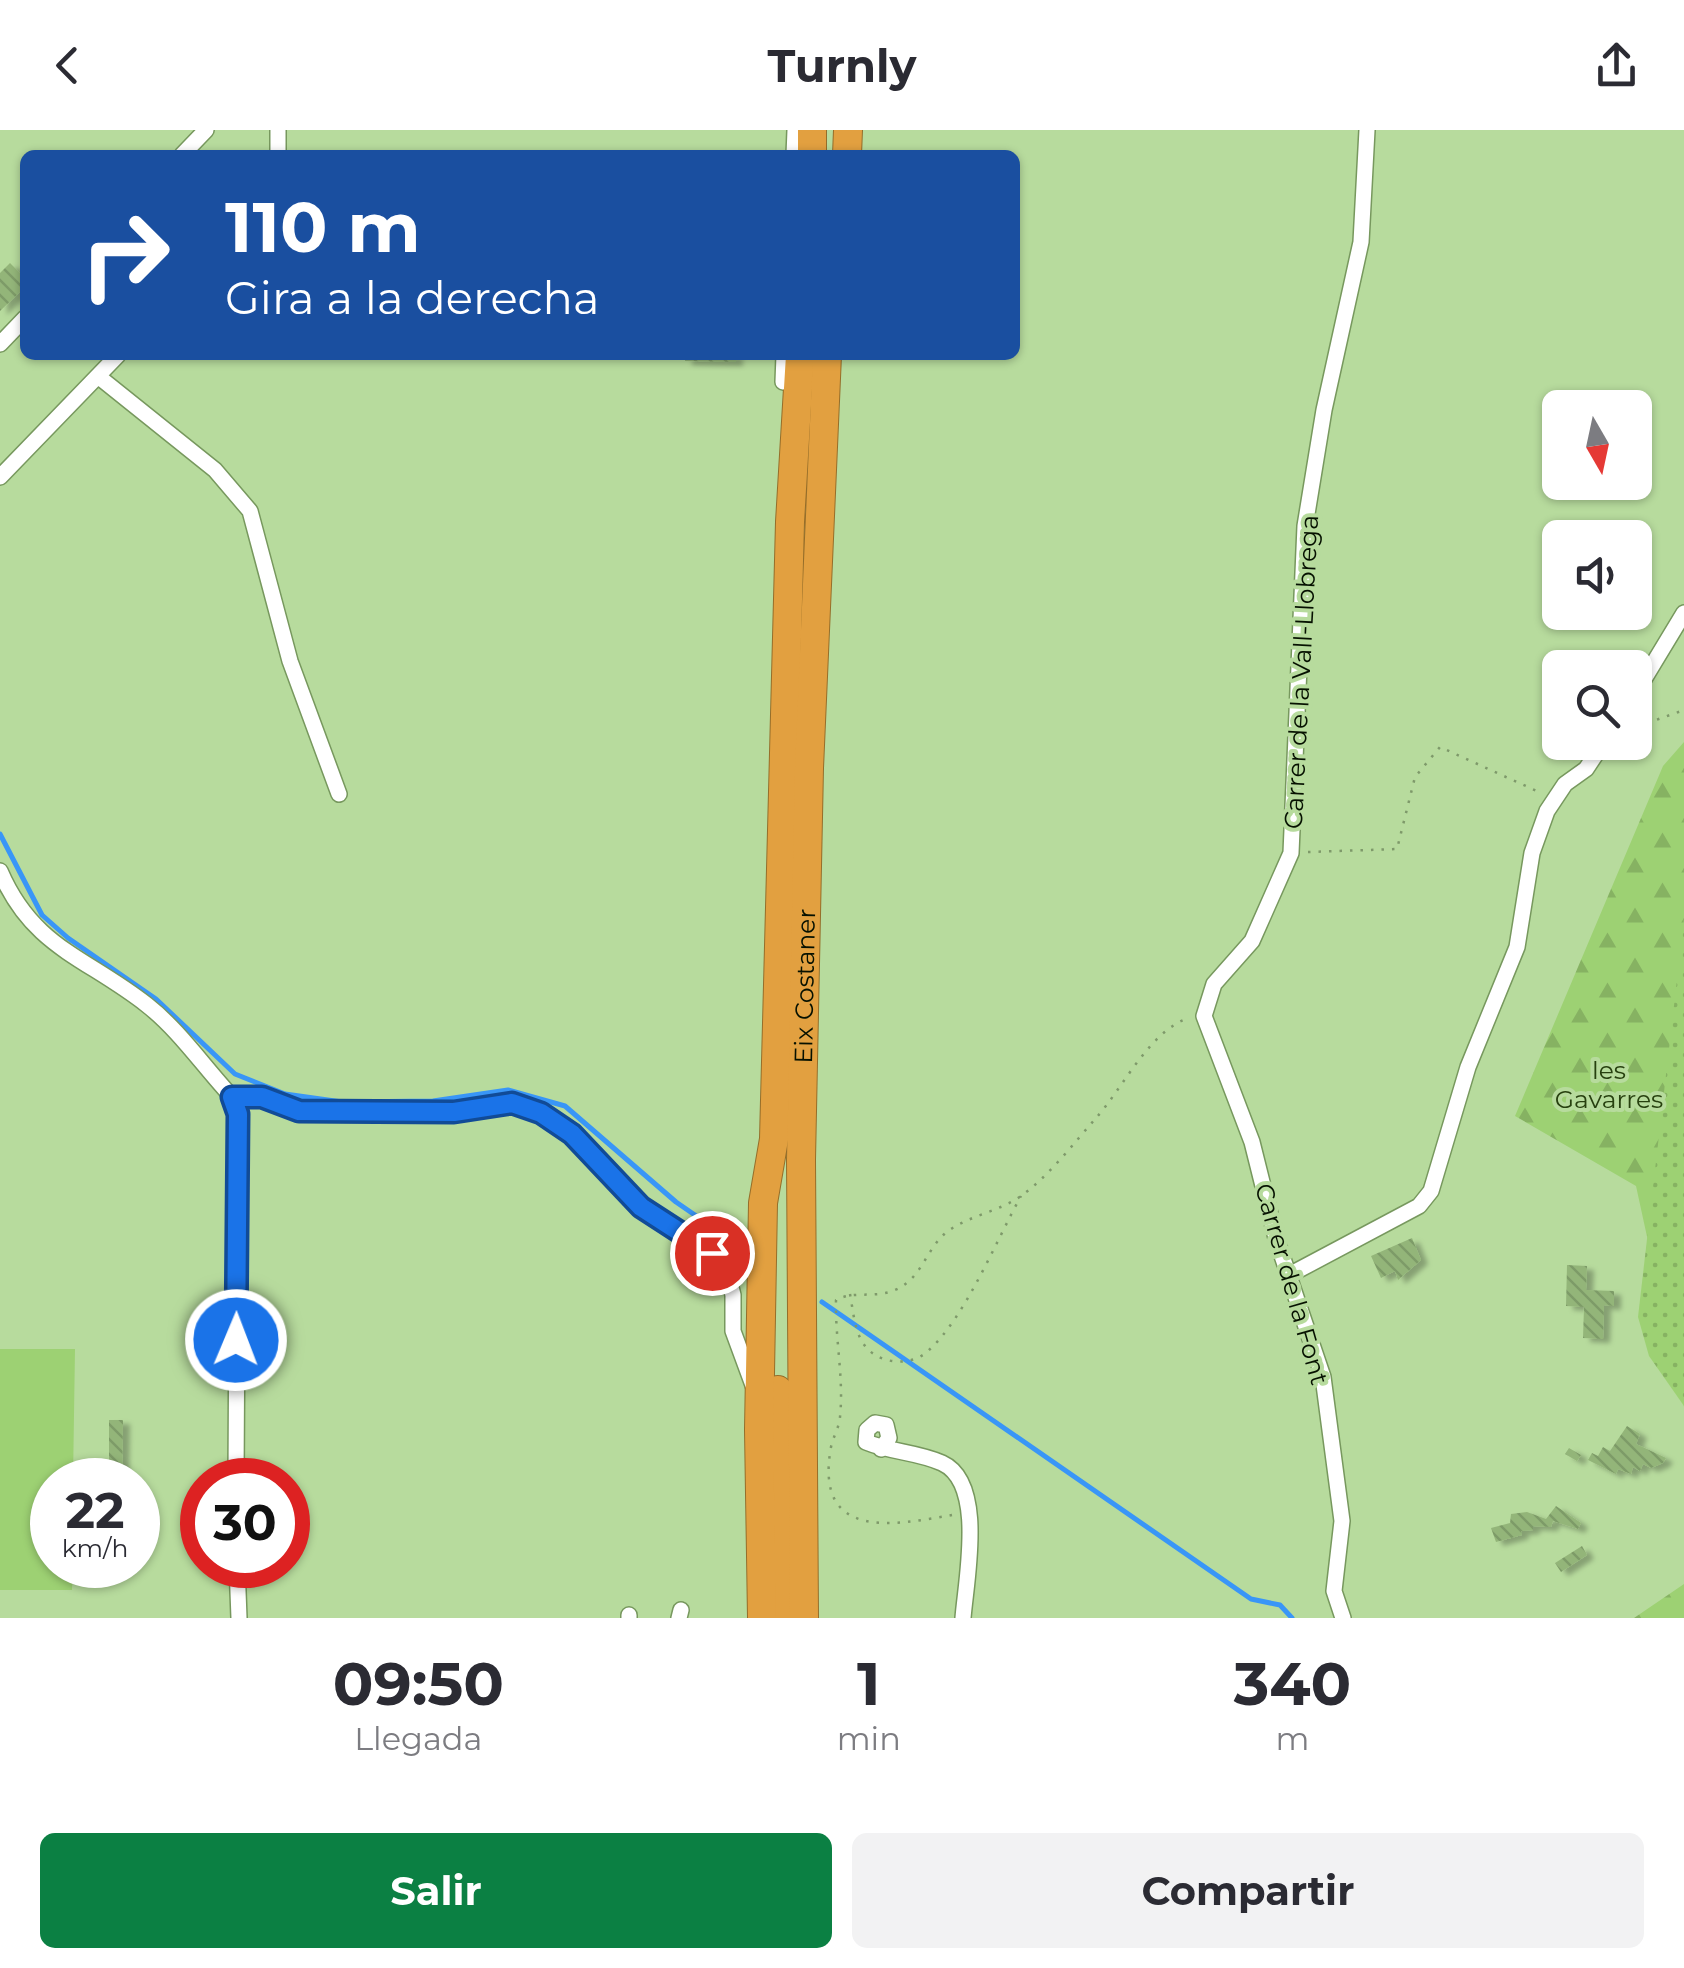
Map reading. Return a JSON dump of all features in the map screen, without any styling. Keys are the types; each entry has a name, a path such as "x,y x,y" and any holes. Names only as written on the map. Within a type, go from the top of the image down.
{"highway":[{"path":"782,1618 774,1138 790,522 800,360"},
{"name":"Eix Costaner","path":"804,1618 802,1160 812,683 826,360"},
{"path":"812,683 826,582 837,360"},
{"path":"784,368 790,522"},
{"path":"762,1618 759,1430 763,1204 774,1138"},
{"path":"802,1160 812,1192 815,1489 823,1618"}],"street":[{"path":"187,150 206,130"},
{"name":"Carrer de la Vall-Llobrega","path":"1204,1016 1214,984 1252,941 1292,853 1306,526 1324,410 1361,242 1367,130"},
{"path":"0,344 20,323"},
{"path":"0,477 114,360"},
{"path":"99,377 216,470 250,511 300,693 339,794"},
{"path":"1652,666 1684,613"},
{"path":"1291,1274 1419,1206 1430,1191 1468,1066 1517,947 1532,853 1555,800 1592,760"},
{"path":"0,871 22,916 49,940 150,1007 232,1097 238,1132 236,1458"},
{"name":"Carrer de la Font","path":"1204,1016 1252,1142 1276,1238 1323,1377 1342,1521 1334,1590 1343,1618"},
{"path":"232,1097 262,1097 299,1111 454,1112 512,1103 541,1113 572,1134 641,1207 712,1253 720,1264 733,1294 733,1331 754,1385 759,1430"},
{"path":"881,1448 944,1464 961,1478 971,1520 964,1618"},
{"path":"238,1588 239,1618"}],"path":[{"path":"1652,724 1684,710"},
{"path":"1292,853 1397,849 1415,777 1440,747 1555,800"},
{"path":"850,1293 859,1340 878,1358 899,1364 926,1353 958,1310 1022,1196 1098,1116 1170,1024 1204,1016"},
{"path":"967,1501 955,1515 884,1524 862,1523 843,1513 833,1495 830,1448 840,1420 836,1300 850,1293 872,1296 904,1285 915,1278 935,1245 951,1228 1022,1196"}],"green space":[{"name":"les Gavarres","path":"1684,742 1684,1407 1636,1186 1515,1116 1663,766"},
{"path":"1684,919 1684,1406 1649,1356 1638,1317"},
{"path":"0,1349 75,1349 73,1458 30,1458 30,1588 72,1590 0,1590"},
{"path":"1684,1584 1684,1618 1634,1618"}],"building":[{"path":"10,263 20,273 20,292 0,311 0,273"},
{"path":"736,360 736,362 685,361"},
{"path":"1412,1238 1421,1260 1398,1280 1395,1271 1381,1278 1371,1256"},
{"path":"1567,1265 1587,1266 1586,1290 1614,1291 1614,1306 1604,1305 1603,1339 1583,1338 1584,1307 1566,1306"},
{"path":"109,1420 123,1420 122,1458 109,1458"},
{"path":"1627,1426 1640,1434 1636,1444 1666,1458 1663,1463 1651,1468 1643,1464 1640,1471 1633,1467 1631,1474 1618,1469 1616,1474 1588,1460 1592,1453 1598,1456 1603,1447 1610,1451"},
{"path":"1569,1448 1581,1455 1577,1461 1565,1454"},
{"path":"1556,1506 1581,1523 1578,1529 1553,1521 1551,1527 1533,1526 1533,1530 1521,1531 1522,1535 1496,1542 1491,1528 1510,1523 1511,1514 1527,1512 1546,1519"},
{"path":"1582,1546 1587,1555 1561,1572 1555,1563"}],"waterway":[{"path":"0,834 42,915 68,938 156,999 235,1074 285,1094 342,1102 433,1101 508,1090 565,1106 676,1202 750,1253"},
{"path":"822,1302 1251,1599 1280,1605 1292,1618"}],"route":[{"path":"236,1340 238,1114 232,1097 262,1097 299,1111 454,1112 472,1106 512,1103 541,1113 572,1134 641,1207 712,1253"}]}
